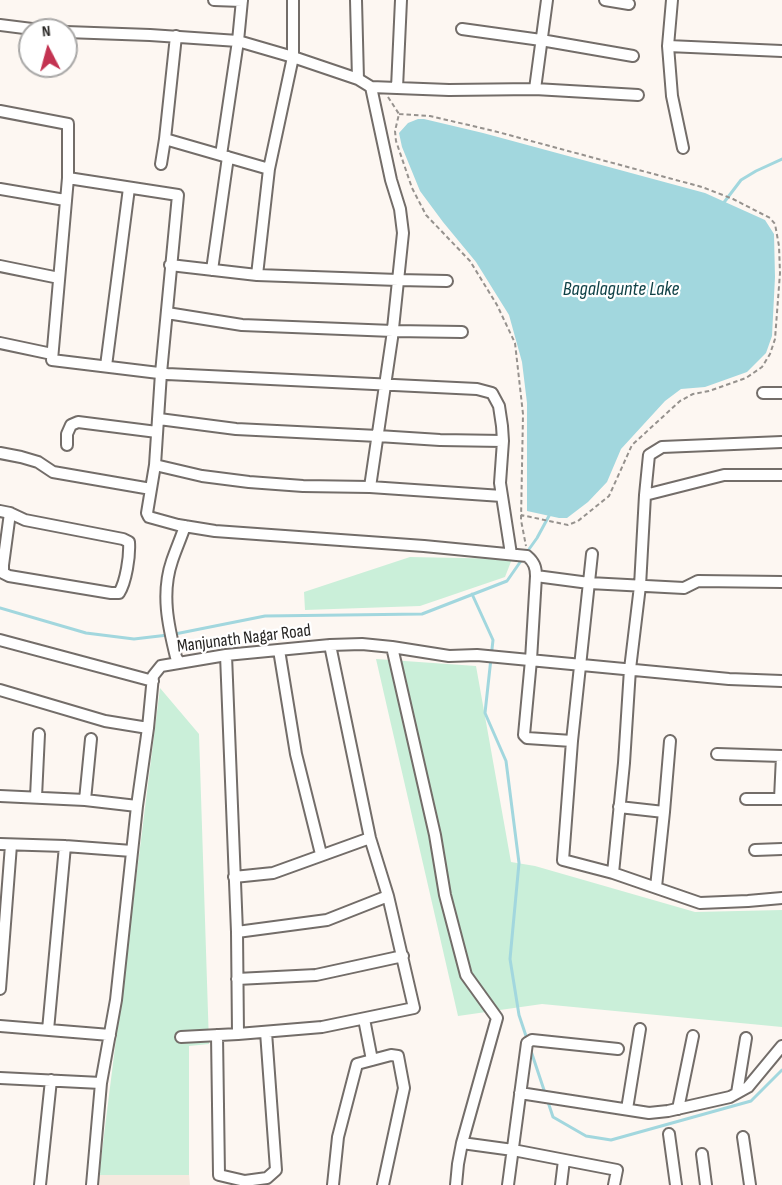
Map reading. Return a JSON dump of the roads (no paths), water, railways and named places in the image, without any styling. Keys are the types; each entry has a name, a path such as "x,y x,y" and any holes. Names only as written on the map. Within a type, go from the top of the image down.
{"street":[{"path":"212,270 242,1 214,0"},
{"path":"257,275 269,169 293,57 292,0"},
{"path":"356,0 358,79"},
{"path":"397,88 400,0"},
{"path":"535,89 547,0"},
{"path":"605,0 629,4"},
{"path":"672,0 668,46 672,96 682,148"},
{"path":"0,25 18,27"},
{"path":"462,29 633,56"},
{"path":"78,32 238,41 293,57 376,87 449,90 535,89 638,95"},
{"path":"161,164 176,36"},
{"path":"668,46 782,51"},
{"path":"370,487 393,331 403,232 400,209 391,180 376,87"},
{"path":"0,111 68,124 68,178 52,360 161,373 477,389 492,393 499,406 503,441 500,483 511,554"},
{"path":"165,139 269,169"},
{"path":"68,178 178,195 170,265 155,465 147,513 149,517 215,531 401,544 527,556 534,562 536,576 524,735 527,738 572,741"},
{"path":"106,366 129,188"},
{"path":"0,189 65,200"},
{"path":"170,265 257,275 447,281"},
{"path":"0,266 59,278"},
{"path":"167,313 242,325 462,332"},
{"path":"0,343 52,354"},
{"path":"763,393 782,393"},
{"path":"159,419 236,429 440,440 503,441"},
{"path":"67,445 67,434 71,424 78,422 157,432"},
{"path":"613,873 624,763 630,669 640,586 649,455 662,447 782,442"},
{"path":"0,453 38,462 53,472 151,489"},
{"path":"155,465 202,476 249,482 502,496"},
{"path":"645,495 724,476 782,475"},
{"path":"5,512 25,520 129,542 123,587 119,593 9,576 3,573 5,512"},
{"path":"178,659 168,619 166,592 172,561 185,526"},
{"path":"592,554 572,741 563,860 613,873 700,903 782,898"},
{"path":"536,576 589,583 684,588 698,581 782,582"},
{"path":"0,640 153,681 116,1000 101,1083 92,1185"},
{"name":"Manjunath Nagar Road","path":"153,681 153,676 161,666 178,659 362,644 449,656 477,655 729,679 782,681"},
{"path":"181,1037 322,1027 414,1008 388,896 370,838 330,645"},
{"path":"392,647 435,835 445,895 466,975 497,1018 462,1143 456,1185"},
{"path":"279,650 297,753 321,854"},
{"path":"226,655 237,932 238,1034"},
{"path":"0,690 105,721 148,728"},
{"path":"36,797 39,734"},
{"path":"85,800 91,739"},
{"path":"656,887 670,741"},
{"path":"717,754 782,756 781,799 746,799"},
{"path":"0,796 85,800 137,806"},
{"path":"619,807 664,812"},
{"path":"234,877 273,873 370,838"},
{"path":"0,989 5,844 132,851"},
{"path":"48,1030 65,846"},
{"path":"755,850 782,849"},
{"path":"237,932 327,920 388,896"},
{"path":"237,979 316,975 403,956"},
{"path":"364,1019 372,1060"},
{"path":"0,1026 110,1035"},
{"path":"627,1109 640,1029"},
{"path":"217,1035 219,1175 245,1183 267,1178 276,1170 266,1032"},
{"path":"678,1109 693,1036"},
{"path":"737,1093 746,1038"},
{"path":"508,1185 528,1042 532,1040 618,1049"},
{"path":"520,1093 649,1113 668,1111 730,1097 748,1087 782,1046"},
{"path":"333,1185 338,1137 357,1064 390,1055 398,1056 404,1088 383,1185"},
{"path":"0,1078 101,1083"},
{"path":"40,1185 51,1080"},
{"path":"669,1134 676,1185"},
{"path":"743,1137 750,1185"},
{"path":"462,1143 513,1150 617,1170 614,1185"},
{"path":"702,1154 706,1185"},
{"path":"561,1185 564,1160"}],"water":[{"name":"Bagalagunte Lake","path":"418,119 483,133 705,193 765,220 774,234 775,277 772,336 766,353 747,372 705,387 681,389 665,401 621,449 607,482 588,502 567,518 527,511 527,403 522,362 509,315 476,262 420,191 402,147 399,133 408,123"}],"waterway":[{"path":"722,205 741,180 782,159"},
{"path":"527,552 550,514"},
{"path":"175,634 265,616 422,614 507,581 523,558"},
{"path":"472,594 493,640 485,713 506,761 519,863 510,959 519,1015 527,1039"},
{"path":"0,608 86,633 134,639 168,635"},
{"path":"530,1048 545,1093"},
{"path":"547,1099 553,1117 586,1136 611,1140 751,1101 782,1070"}]}
